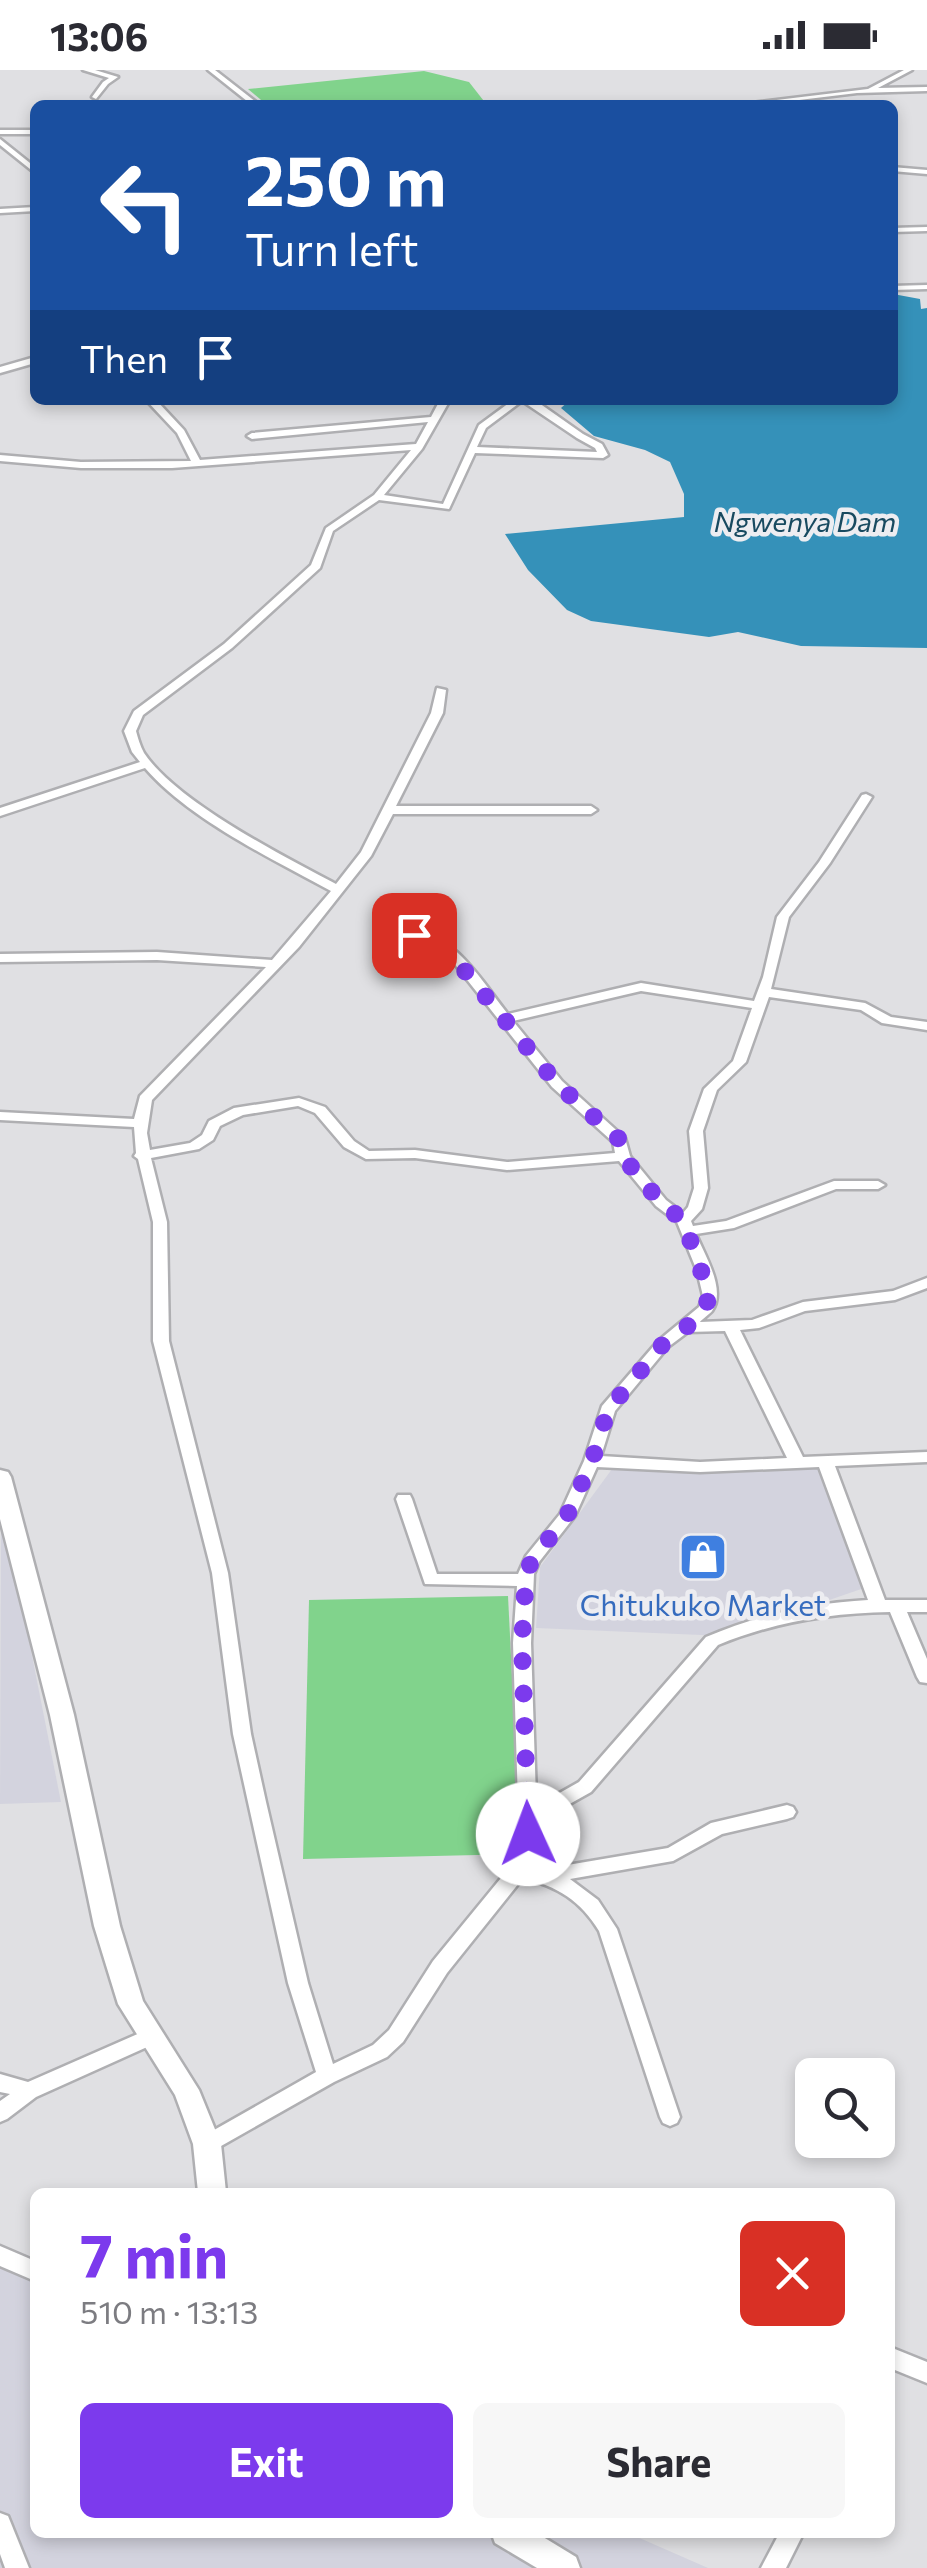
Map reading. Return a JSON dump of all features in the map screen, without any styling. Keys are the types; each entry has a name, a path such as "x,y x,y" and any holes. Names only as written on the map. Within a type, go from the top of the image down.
{"street":[{"path":"86,70 116,78 105,83 96,97"},
{"path":"210,70 249,100"},
{"path":"784,100 872,89 910,70"},
{"path":"856,92 927,90"},
{"path":"851,100 856,92"},
{"path":"0,132 30,132"},
{"path":"0,141 30,167"},
{"path":"898,168 927,172"},
{"path":"0,211 30,210"},
{"path":"898,230 927,229"},
{"path":"898,288 927,288"},
{"path":"0,370 30,361"},
{"path":"156,405 181,432 198,464"},
{"path":"337,889 247,843 183,795 134,747 130,735 138,713 228,646 316,566 329,530 378,497 419,447 442,405"},
{"path":"378,497 446,507 482,427 515,405"},
{"path":"470,450 602,456 599,446 583,440 549,411 534,405"},
{"path":"252,436 434,419"},
{"path":"0,458 98,465 198,464 419,447"},
{"path":"327,2076 298,1982 257,1802 242,1734 220,1573 161,1341 157,1310 160,1222 141,1156 140,1124 145,1099 312,925 367,853 437,712 441,690"},
{"path":"0,812 148,762"},
{"path":"685,1225 701,1188 696,1131 711,1089 739,1062 783,917 824,863 866,797"},
{"path":"388,810 591,810"},
{"path":"207,2144 327,2076 370,2057 396,2036 440,1967 518,1870 528,1834 522,1642 526,1580 532,1560 567,1516 592,1461 608,1410 663,1344 706,1309 710,1296 685,1225 623,1157 620,1140 568,1096 447,949 414,935"},
{"path":"0,958 156,956 276,964"},
{"path":"503,1019 642,987 865,1007 887,1020 927,1026"},
{"path":"141,1156 194,1146 208,1138 214,1124 239,1111 299,1102 320,1110 348,1144 366,1155 414,1154 507,1166 623,1157"},
{"path":"0,1116 140,1124"},
{"path":"685,1225 729,1224 834,1185 878,1184"},
{"path":"688,1326 768,1322 802,1307 895,1295 927,1283"},
{"path":"730,1325 798,1463"},
{"path":"592,1461 700,1467 927,1457"},
{"path":"825,1461 887,1606 926,1677"},
{"path":"0,1477 62,1716 107,1926 131,2004 186,2090 207,2144 212,2188"},
{"path":"404,1498 431,1580 526,1580"},
{"path":"527,1808 560,1801 585,1787 712,1641 738,1629 824,1607 927,1606"},
{"path":"546,1875 653,1860 684,1848 717,1828 787,1812"},
{"path":"518,1870 546,1875 582,1894 608,1930 670,2117"},
{"path":"0,2114 30,2091 149,2037"},
{"path":"0,2083 30,2091"},
{"path":"0,2256 30,2268"},
{"path":"895,2363 927,2373"},
{"path":"0,2524 17,2568"},
{"path":"516,2538 565,2568"},
{"path":"773,2568 790,2538"}],"shaded area":[{"name":"Chitukuko Market","path":"822,1468 867,1587 725,1636 536,1628 540,1567 612,1469"},
{"path":"1,1499 61,1802 0,1804"},
{"path":"0,2255 30,2269 30,2538 639,2538 708,2568 0,2568"}],"green space":[{"path":"424,71 469,82 483,100 261,100 248,89"},
{"path":"508,1596 521,1854 303,1859 309,1600"}],"water":[{"name":"Ngwenya Dam","path":"898,295 920,299 921,309 927,308 927,648 801,646 738,632 709,637 591,621 567,610 528,570 505,534 684,517 684,494 670,462 645,450 594,436 561,408 898,405"}],"place":[{"name":"Chitukuko Market","path":"703,1557"}],"route":[{"path":"414,935 434,941 458,959 523,1046 557,1084 620,1140 623,1157 662,1204 683,1220 710,1296 700,1317 663,1344 608,1410 592,1461 567,1516 532,1560 526,1574 522,1642 528,1834"}]}
